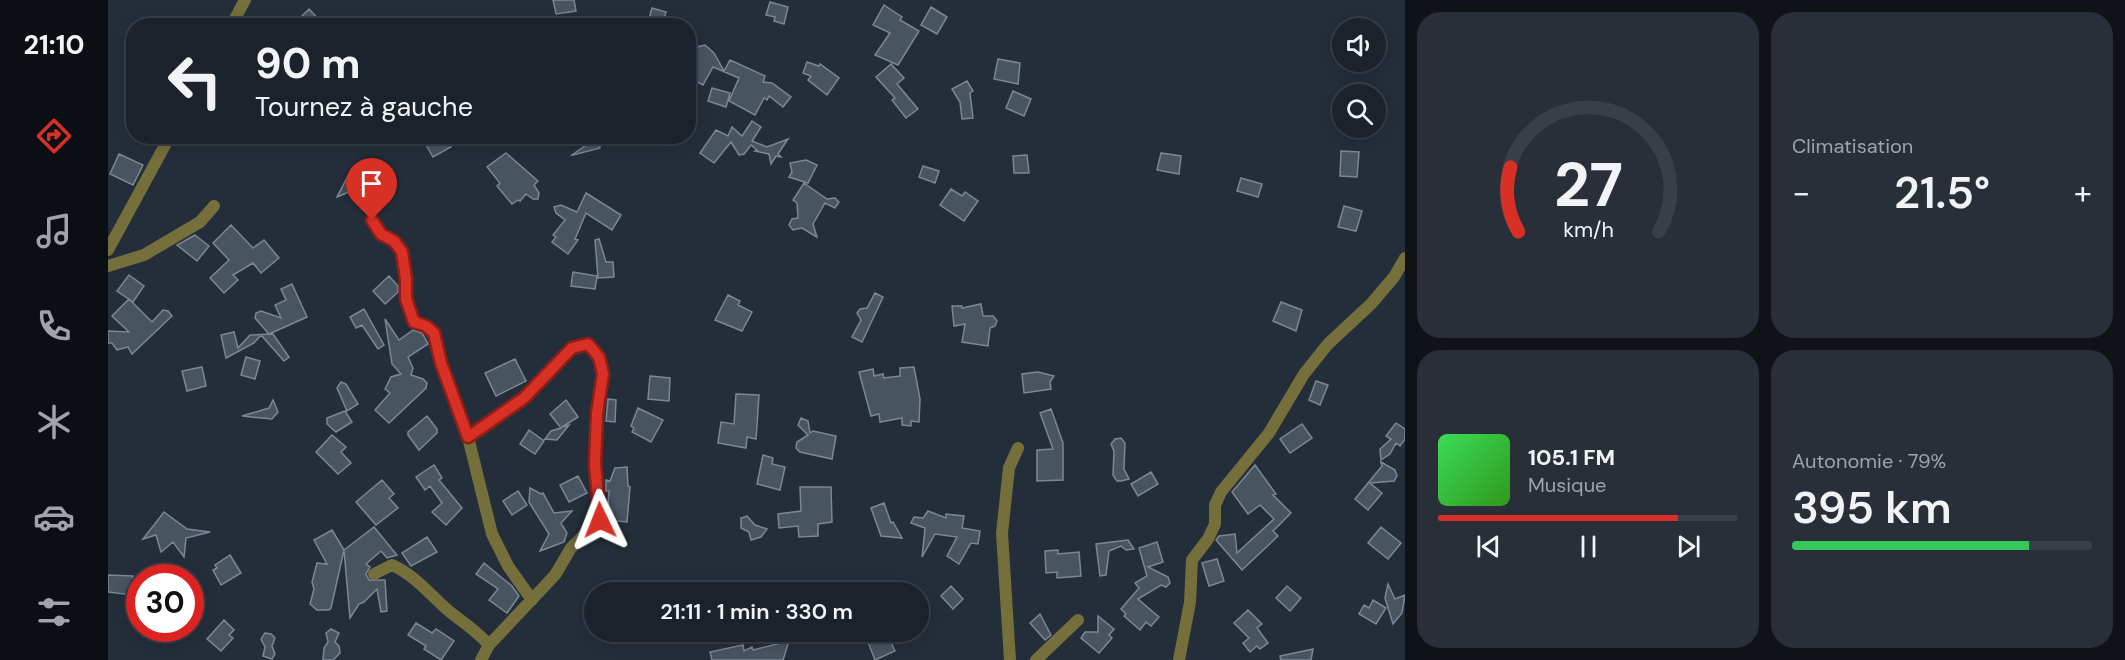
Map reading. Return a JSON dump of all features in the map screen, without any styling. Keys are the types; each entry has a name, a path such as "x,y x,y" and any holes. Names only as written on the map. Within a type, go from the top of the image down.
{"street":[{"path":"235,18 244,0"},
{"path":"108,250 166,144"},
{"path":"108,266 144,255 200,222 214,206"},
{"path":"372,220 381,234 394,241 402,252 406,299 414,322 426,326 434,333 444,374 468,437 492,534 508,566 532,600"},
{"path":"1179,660 1190,602 1192,560 1208,539 1215,524 1215,505 1221,492 1269,433 1290,395 1328,344 1371,304 1394,278 1405,258"},
{"path":"468,437 524,398 572,348 588,344 599,357 603,374 597,413 595,464 600,520 571,548 555,575 489,645 481,660"},
{"path":"1010,660 1002,533 1009,468 1018,448"},
{"path":"374,574 392,565 406,572 451,612 479,633 489,645"},
{"path":"1036,660 1078,620"}],"building":[{"path":"553,0 574,0 576,11 556,14"},
{"path":"770,2 788,7 784,24 774,21 775,17 766,15"},
{"path":"884,5 902,17 900,20 919,31 898,65 875,55 890,33 873,25"},
{"path":"931,7 947,17 937,34 921,25"},
{"path":"652,8 666,12 664,18 649,18"},
{"path":"309,9 317,18 300,18"},
{"path":"705,45 714,53 724,71 730,60 765,76 763,82 772,83 791,97 783,107 769,96 767,100 764,98 755,115 729,101 739,78 713,67 703,85 696,81 697,47"},
{"path":"998,59 1020,63 1018,84 994,79"},
{"path":"807,62 819,66 820,64 839,78 827,95 808,80 811,76 803,73"},
{"path":"891,64 904,78 897,84 918,109 906,118 892,100 895,98 876,77"},
{"path":"967,81 973,91 970,93 973,118 962,119 960,102 952,89"},
{"path":"712,88 730,93 726,107 708,101"},
{"path":"1013,91 1031,99 1024,116 1006,108"},
{"path":"752,121 761,127 752,141 767,147 788,139 778,154 781,157 776,156 771,164 769,154 755,151 757,150 751,145 744,154 739,155 731,142 714,163 700,153 716,130 728,136 732,127 742,136"},
{"path":"426,144 449,144 451,147 433,157"},
{"path":"588,144 600,144 600,148 572,155"},
{"path":"1341,151 1359,152 1357,177 1340,176"},
{"path":"506,153 538,181 534,185 539,193 538,199 533,199 526,194 520,201 512,204 497,186 500,183 487,167"},
{"path":"1161,153 1181,156 1179,174 1157,170"},
{"path":"119,154 143,165 133,185 110,174"},
{"path":"1027,155 1029,173 1014,173 1013,156"},
{"path":"806,160 817,165 808,183 789,177 792,172 790,163"},
{"path":"923,166 939,171 935,183 919,177"},
{"path":"359,168 368,180 356,189 337,197 351,170 354,173"},
{"path":"1241,178 1262,184 1258,197 1237,191"},
{"path":"804,183 827,199 835,198 839,202 835,208 825,203 813,224 817,237 802,228 793,230 789,225 792,219 798,218 797,203 793,200"},
{"path":"951,189 962,196 965,192 978,201 964,221 940,205"},
{"path":"586,193 621,215 612,230 586,213 575,239 578,240 568,254 552,242 556,237 553,235 565,220 556,213 554,207 561,205 577,212"},
{"path":"1344,206 1362,211 1356,231 1338,227"},
{"path":"231,225 253,248 264,240 279,258 261,273 253,263 233,275 238,280 224,293 210,278 229,260 213,243"},
{"path":"195,235 209,246 197,261 177,245"},
{"path":"599,239 606,262 613,262 614,277 598,278 595,240"},
{"path":"573,272 597,276 595,289 571,286"},
{"path":"129,275 144,286 133,302 117,291"},
{"path":"389,276 398,286 398,292 385,304 373,291"},
{"path":"292,284 307,317 269,334 255,318 256,313 261,311 281,318 275,305 286,300 281,289"},
{"path":"875,293 883,297 862,342 852,337 861,320 857,313 860,309 867,308"},
{"path":"728,295 740,301 738,305 752,312 742,331 715,320"},
{"path":"129,299 152,322 163,310 168,311 172,316 132,354 128,347 117,350 112,343 108,343 108,331 129,332 112,316"},
{"path":"1281,302 1302,310 1296,331 1273,321"},
{"path":"981,304 983,316 993,316 997,321 995,326 990,328 988,346 962,342 965,324 954,326 952,306 962,306 962,308"},
{"path":"364,309 384,345 378,349 362,325 356,328 350,317"},
{"path":"385,319 399,340 413,330 422,333 428,344 408,357 413,368 411,375 423,379 427,383 426,388 389,423 375,410 390,393 385,389 391,377 401,374 392,364"},
{"path":"234,332 238,348 250,335 273,334 289,357 284,361 261,335 254,343 226,358 221,335"},
{"path":"246,357 260,361 255,379 241,375"},
{"path":"515,359 526,381 496,396 485,373"},
{"path":"202,367 206,386 187,391 182,371"},
{"path":"914,367 920,399 919,422 911,421 911,426 902,425 902,418 880,422 879,414 871,416 859,372 873,369 874,376 883,374 884,378 900,376 900,368"},
{"path":"1038,372 1054,376 1050,382 1051,389 1024,393 1022,374"},
{"path":"650,376 670,378 669,401 648,399"},
{"path":"1316,381 1328,385 1320,405 1309,400"},
{"path":"341,382 346,384 358,404 347,411 337,388"},
{"path":"736,394 759,395 756,439 747,437 746,448 718,443 721,422 734,424"},
{"path":"608,399 616,400 615,422 606,421"},
{"path":"273,400 278,412 272,419 242,416 269,408"},
{"path":"566,400 578,417 562,427 569,425 557,440 545,439 551,431 561,428 550,414"},
{"path":"638,408 663,420 651,442 632,432 634,428 631,426"},
{"path":"1051,409 1063,443 1063,480 1037,481 1037,450 1053,449 1040,413"},
{"path":"345,411 352,422 336,432 327,424 327,418"},
{"path":"427,416 437,429 437,433 419,450 408,432"},
{"path":"801,418 808,421 810,433 813,431 836,436 832,459 800,452 796,448 797,442 808,435 798,425"},
{"path":"1396,423 1405,429 1405,439 1400,446 1396,443 1390,454 1381,460 1380,449 1391,439 1386,436"},
{"path":"1302,424 1312,438 1290,453 1280,439"},
{"path":"529,430 544,441 535,454 520,444"},
{"path":"332,435 346,447 341,452 351,463 338,474 316,452"},
{"path":"1121,438 1125,443 1124,469 1129,479 1117,481 1113,475 1114,451 1111,444 1115,439"},
{"path":"763,455 773,458 772,464 785,467 780,490 757,484"},
{"path":"1381,462 1395,470 1397,476 1394,481 1370,483 1382,493 1368,510 1355,499 1382,466"},
{"path":"434,465 442,478 439,480 462,508 446,525 432,512 442,503 430,486 425,490 416,477"},
{"path":"1255,465 1276,494 1273,495 1291,513 1273,531 1278,536 1242,570 1216,540 1219,536 1235,534 1237,553 1274,519 1260,505 1248,514 1232,492"},
{"path":"627,467 628,486 630,487 627,522 607,520 609,491 606,491 606,480 610,481 615,468"},
{"path":"1151,472 1158,484 1138,496 1131,484"},
{"path":"578,476 587,493 569,502 560,485"},
{"path":"382,480 394,494 389,498 398,508 376,525 356,502"},
{"path":"800,487 831,487 832,522 818,524 818,536 799,537 798,526 779,528 778,514 801,511"},
{"path":"530,488 543,493 554,513 572,511 561,523 567,533 564,542 540,551 549,534 529,502"},
{"path":"518,491 527,505 512,515 503,501"},
{"path":"884,503 891,523 893,522 902,538 881,536 871,508"},
{"path":"928,511 946,518 946,514 964,516 962,528 980,531 978,544 971,543 959,564 947,556 957,537 935,534 922,557 925,528 911,523 914,517 923,518"},
{"path":"164,512 187,529 210,532 186,538 184,557 173,542 161,552 156,535 143,539"},
{"path":"747,516 755,525 767,529 761,537 751,540 749,532 741,528 741,518"},
{"path":"374,527 397,555 387,558 381,551 366,564 370,567 366,574 369,580 385,580 387,611 381,612 377,589 359,604 350,618 344,550"},
{"path":"1381,527 1401,543 1388,559 1368,543"},
{"path":"332,530 344,550 331,608 317,610 310,604 314,589 312,582 317,563 327,564 314,540"},
{"path":"427,537 437,552 411,566 402,553"},
{"path":"1128,540 1134,549 1126,550 1121,546 1109,551 1106,575 1100,576 1096,544"},
{"path":"1157,542 1163,562 1148,567 1168,577 1170,583 1166,587 1161,585 1138,599 1159,617 1151,626 1146,622 1140,630 1124,616 1126,614 1121,609 1139,588 1135,583 1147,576 1139,548"},
{"path":"1058,550 1058,554 1079,552 1081,576 1057,578 1057,572 1046,573 1045,551"},
{"path":"230,555 241,573 221,585 213,570 217,568 215,565"},
{"path":"1217,559 1224,581 1209,586 1202,563"},
{"path":"484,563 512,586 519,596 507,613 489,600 498,589 476,574"},
{"path":"108,575 126,576 126,594 108,592"},
{"path":"1388,584 1395,599 1405,595 1402,613 1393,624 1385,598"},
{"path":"951,586 963,599 953,609 941,596"},
{"path":"1287,586 1301,598 1290,611 1276,598"},
{"path":"1373,600 1386,608 1376,624 1359,614 1364,605 1369,608"},
{"path":"1248,610 1262,624 1257,628 1268,643 1260,649 1257,646 1250,652 1243,643 1249,638 1234,623"},
{"path":"1040,614 1051,635 1045,640 1030,623"},
{"path":"1098,616 1114,629 1109,635 1112,638 1099,653 1081,638 1085,632 1098,632"},
{"path":"224,620 234,630 229,635 233,638 221,651 207,639"},
{"path":"416,623 432,633 436,629 454,641 441,660 424,649 426,646 408,635"},
{"path":"331,629 339,633 335,642 339,646 340,653 333,660 323,660 324,648 328,642 326,633"},
{"path":"265,633 275,638 272,646 275,654 272,659 263,656 265,647 261,639"},
{"path":"789,642 783,660 712,660 710,652 743,645 744,651 752,647 753,650"},
{"path":"868,642 891,642 895,651 875,660"},
{"path":"1313,649 1311,660 1281,660 1280,656"}],"route":[{"path":"372,220 381,234 394,241 402,252 406,299 414,322 426,326 434,333 448,386 468,437 524,398 572,348 588,344 599,357 603,374 597,413 595,464 600,520"}]}
